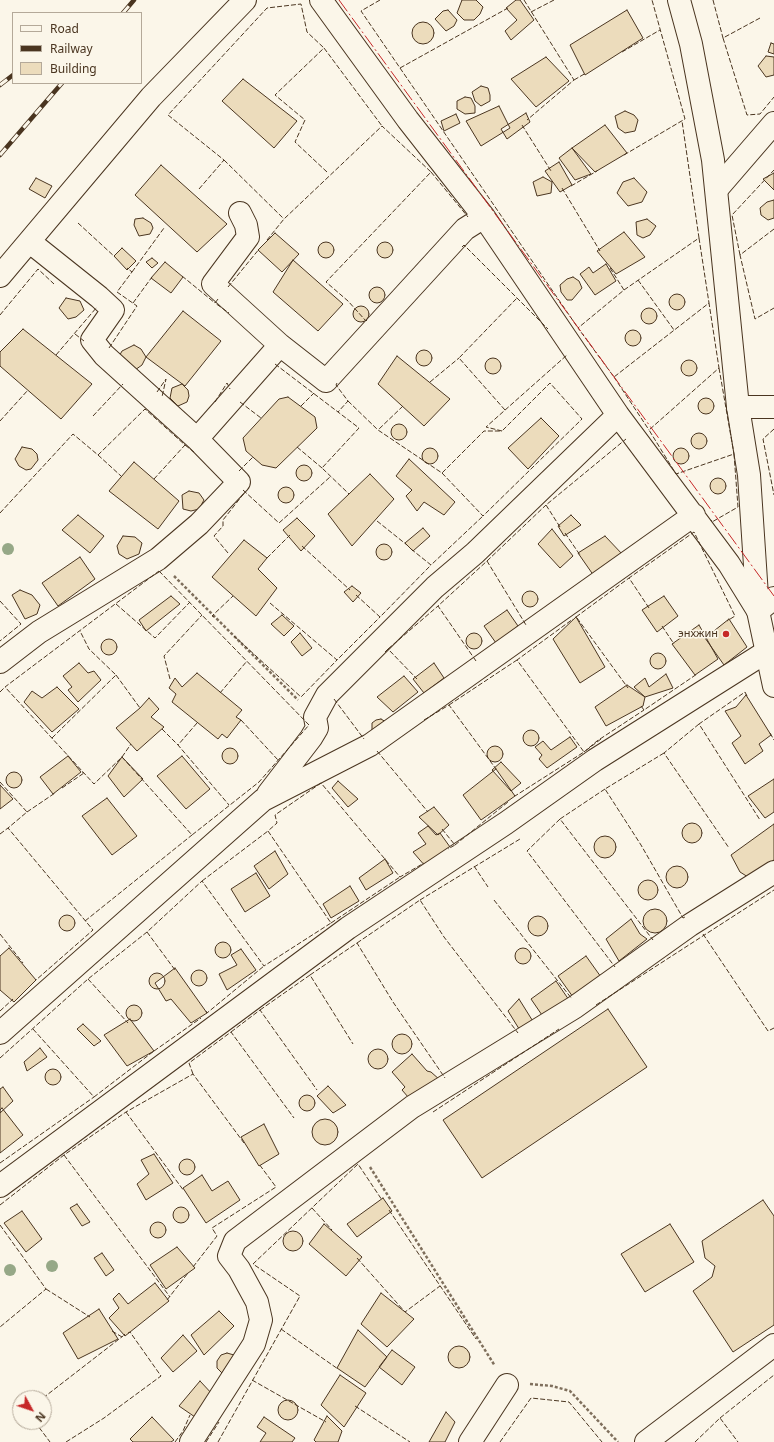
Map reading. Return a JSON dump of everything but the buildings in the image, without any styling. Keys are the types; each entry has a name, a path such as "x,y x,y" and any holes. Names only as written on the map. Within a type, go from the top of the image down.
{"street":[{"path":"0,276 151,98 245,0"},
{"path":"321,0 408,120 484,217 618,415 694,515 767,615"},
{"path":"679,0 700,87 717,189 738,407 749,475 767,615 766,652 774,686"},
{"path":"717,189 774,123"},
{"path":"240,213 246,225 248,236 213,284 280,345 326,381 465,229 484,217"},
{"path":"0,662 39,632 158,559 199,524 239,482 196,439 104,355 92,340 113,310 30,242"},
{"path":"196,439 280,345"},
{"path":"738,407 774,407"},
{"path":"0,1033 263,800 311,738 317,728 315,718 327,695 435,587 475,553 618,415"},
{"path":"263,800 370,745 694,515"},
{"path":"0,1186 348,928 506,823 595,760 766,652"},
{"path":"191,1442 254,1344 261,1320 257,1302 239,1269 229,1256 235,1241 412,1106 575,1007 690,926 774,872"},
{"path":"646,1442 774,1345"},
{"path":"470,1442 507,1385"}],"path":[{"path":"158,559 315,718"},
{"path":"358,1148 507,1385 532,1384 552,1386 570,1391 618,1442"}],"railway":[{"path":"124,12 134,0"},
{"path":"0,85 12,76"},
{"path":"0,155 61,84"}],"fence":[{"path":"380,0 361,11 400,68 508,8"},
{"path":"524,0 574,80 527,120"},
{"path":"531,12 554,0"},
{"path":"624,155 685,119 652,0"},
{"path":"713,0 723,38"},
{"path":"199,189 224,160 168,115 267,8 301,4 307,32 324,48"},
{"path":"760,18 723,38 747,115 760,114 774,97"},
{"path":"622,52 660,30"},
{"path":"327,172 295,142 305,120 275,95 324,48 382,126"},
{"path":"400,68 578,328"},
{"path":"574,80 586,73"},
{"path":"624,290 699,238 682,121"},
{"path":"522,125 551,171"},
{"path":"267,240 284,219 382,126 431,172 326,282 348,301 366,321 368,319"},
{"path":"224,160 284,219"},
{"path":"740,255 732,215 774,170"},
{"path":"571,186 597,171"},
{"path":"431,172 468,217"},
{"path":"562,188 600,251"},
{"path":"78,223 115,257"},
{"path":"132,272 164,228"},
{"path":"774,229 740,255 755,319 774,308"},
{"path":"699,238 709,303"},
{"path":"462,247 464,245 548,329"},
{"path":"228,287 260,248"},
{"path":"109,348 137,306 117,292 132,272 127,268"},
{"path":"610,268 624,290 578,328 614,377 709,303 719,368 649,430 676,474 734,454 738,507 712,522 711,520"},
{"path":"0,315 38,269 54,284"},
{"path":"182,276 215,303"},
{"path":"133,303 152,277"},
{"path":"638,280 674,330"},
{"path":"505,410 459,358 517,298"},
{"path":"218,299 215,303 229,313"},
{"path":"56,355 97,307"},
{"path":"75,334 84,341"},
{"path":"403,406 378,430 442,473 484,431 502,431 486,427 567,355"},
{"path":"430,382 459,358"},
{"path":"275,364 359,428 322,468 349,494"},
{"path":"719,368 734,454"},
{"path":"614,377 649,430"},
{"path":"157,392 166,379 162,397"},
{"path":"215,402 227,383 230,389"},
{"path":"337,383 336,385 348,401 338,412"},
{"path":"442,473 483,516 582,419 550,383 502,431"},
{"path":"93,416 123,384"},
{"path":"0,421 28,390"},
{"path":"301,406 314,393"},
{"path":"348,401 378,430"},
{"path":"240,402 261,418"},
{"path":"0,513 73,434 98,455 145,409 185,445 154,479"},
{"path":"774,429 763,439 774,495"},
{"path":"560,527 546,505 626,439"},
{"path":"185,445 194,452"},
{"path":"297,447 322,468"},
{"path":"98,455 121,476"},
{"path":"239,471 253,457"},
{"path":"243,490 279,523 330,477"},
{"path":"228,553 214,536 223,526 223,520 245,492"},
{"path":"487,561 546,505"},
{"path":"411,549 431,565 483,516"},
{"path":"377,521 407,545"},
{"path":"649,608 629,578 694,532 735,616 727,621"},
{"path":"565,533 580,555"},
{"path":"267,558 290,535"},
{"path":"302,546 350,590"},
{"path":"476,661 438,606 487,561 526,625"},
{"path":"356,595 380,617 431,565"},
{"path":"159,571 309,725 259,782 192,835 122,757 94,784 5,687 159,571"},
{"path":"576,617 629,578"},
{"path":"214,617 212,616 233,596"},
{"path":"0,601 21,624 0,641"},
{"path":"116,604 155,638 190,602"},
{"path":"270,603 337,660 380,617"},
{"path":"388,649 438,606"},
{"path":"170,679 164,656 202,615"},
{"path":"577,618 628,688"},
{"path":"514,795 515,796 584,752 517,660 573,619"},
{"path":"662,626 674,644"},
{"path":"52,738 116,675 89,649 80,631"},
{"path":"234,636 301,697 337,660"},
{"path":"385,652 388,649 417,679"},
{"path":"449,705 517,660"},
{"path":"220,693 247,661"},
{"path":"641,706 644,710 697,674"},
{"path":"116,675 140,708"},
{"path":"0,692 5,687"},
{"path":"747,696 745,692 699,724 760,820"},
{"path":"334,699 364,739"},
{"path":"424,720 449,705 496,769"},
{"path":"601,739 584,752 597,741 644,710"},
{"path":"241,720 278,760"},
{"path":"197,723 178,745 229,805"},
{"path":"699,724 664,753 729,848"},
{"path":"162,729 178,745"},
{"path":"770,733 774,740"},
{"path":"122,757 131,744"},
{"path":"377,751 428,812"},
{"path":"664,753 605,789 641,845 683,918 685,917"},
{"path":"62,788 84,773 82,772"},
{"path":"0,782 27,812 8,828 93,930 36,980 35,979"},
{"path":"0,1058 88,979 147,932 202,881 264,966 331,923 268,831 277,823 275,815 321,783 400,877 424,863"},
{"path":"605,789 560,819 653,940"},
{"path":"27,812 55,793"},
{"path":"455,845 508,802"},
{"path":"560,819 527,851 615,967"},
{"path":"0,834 8,828"},
{"path":"442,829 455,845 448,849"},
{"path":"202,881 268,831"},
{"path":"85,921 192,835"},
{"path":"420,900 520,839"},
{"path":"474,866 488,887"},
{"path":"331,923 400,877"},
{"path":"596,1005 774,890"},
{"path":"357,943 420,900 444,937 518,1033"},
{"path":"494,900 572,999"},
{"path":"147,932 175,970"},
{"path":"0,934 23,963"},
{"path":"703,934 768,1031 774,1028"},
{"path":"310,975 357,943 393,1002 445,1078"},
{"path":"206,1011 207,1013 264,966"},
{"path":"260,1010 310,975 353,1044"},
{"path":"88,979 128,1023"},
{"path":"0,1011 13,999"},
{"path":"231,1032 260,1010 317,1090"},
{"path":"154,1051 201,1018"},
{"path":"33,1029 94,1097 154,1051"},
{"path":"433,1112 559,1029"},
{"path":"193,1074 189,1063 231,1032 294,1118"},
{"path":"0,1205 64,1155 126,1112 193,1074 244,1143"},
{"path":"0,1163 94,1097"},
{"path":"126,1112 184,1191"},
{"path":"64,1155 170,1297"},
{"path":"193,1267 217,1236 212,1228 276,1187 259,1164"},
{"path":"218,1442 300,1296 253,1264 358,1164 382,1200"},
{"path":"312,1208 332,1230"},
{"path":"389,1210 476,1339"},
{"path":"0,1225 46,1289 0,1327"},
{"path":"357,1258 405,1312 440,1286"},
{"path":"167,1300 188,1273"},
{"path":"46,1289 90,1317"},
{"path":"281,1329 338,1369"},
{"path":"112,1331 122,1337 125,1334"},
{"path":"66,1442 104,1418 161,1376 130,1332 128,1333"},
{"path":"52,1391 123,1336"},
{"path":"720,1418 774,1375"},
{"path":"252,1380 326,1422"},
{"path":"500,1442 531,1398 569,1402 602,1442"},
{"path":"355,1406 410,1442"},
{"path":"175,1442 183,1431 190,1415"},
{"path":"695,1442 720,1418 738,1442"},
{"path":"206,1442 219,1422"},
{"path":"41,1430 50,1442"}],"power":[{"path":"339,0 774,596"}],"place":[{"name":"энхжин","path":"726,634"}]}
